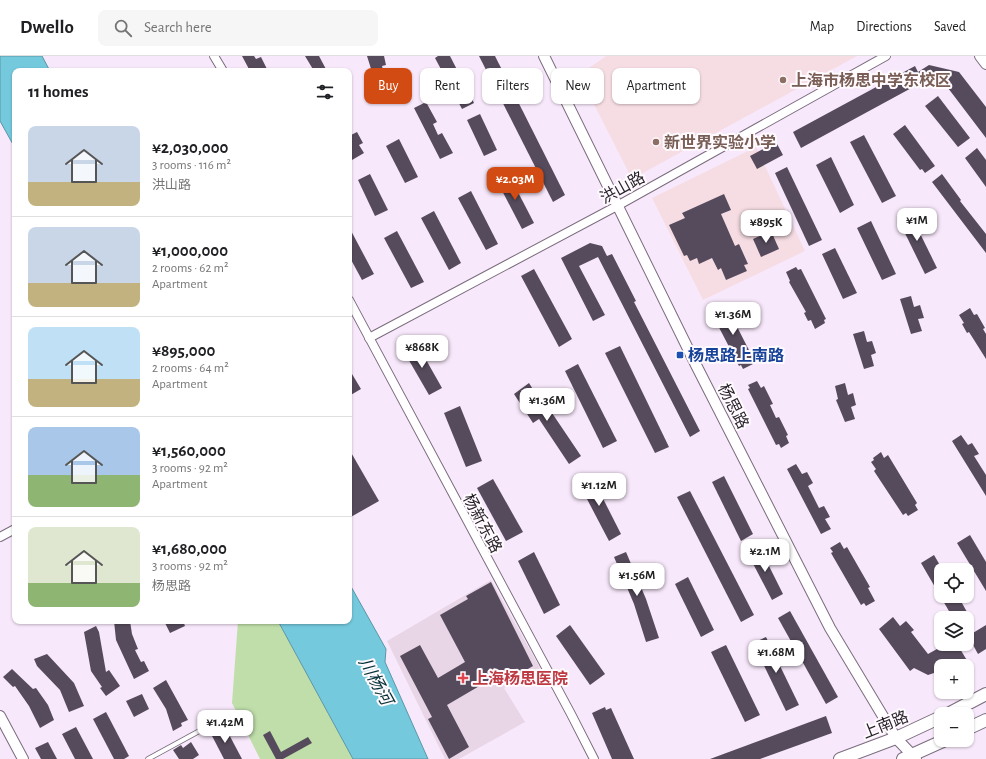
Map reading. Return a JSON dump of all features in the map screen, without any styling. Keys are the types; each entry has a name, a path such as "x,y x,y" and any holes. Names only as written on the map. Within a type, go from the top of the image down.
{"main road":[{"path":"961,707 986,694"},
{"name":"上南路","path":"840,759 896,738 934,720"},
{"path":"974,726 986,720"},
{"path":"910,758 934,746"}],"street":[{"path":"214,56 221,68"},
{"name":"杨思路","path":"544,56 697,367 830,628 896,738 910,758"},
{"name":"洪山路","path":"369,338 617,206 886,56"},
{"path":"980,56 986,64"},
{"name":"杨新东路","path":"352,306 572,714 594,759"},
{"path":"0,537 12,531"},
{"path":"0,716 23,759"}],"lane":[{"path":"148,759 203,729"}],"shaded area":[{"name":"新世界实验小学","path":"606,56 857,56 632,179 594,104 604,104 604,68 589,68"},
{"path":"756,147 805,251 703,300 652,198"},
{"name":"上海杨思医院","path":"491,580 540,668 504,688 525,722 459,759 445,759 387,641"}],"green space":[{"path":"238,624 280,624 353,759 260,759 232,703"}],"water":[{"path":"0,56 42,56 48,68 12,68 12,143 0,121"},
{"name":"川杨河","path":"352,588 386,649 385,662 428,759 353,759 280,624 352,624"}],"building":[{"path":"242,56 254,56 256,59 261,57 266,68 248,68"},
{"path":"305,56 319,56 325,68 312,68"},
{"path":"367,56 384,56 386,65 382,66 383,68 371,68"},
{"path":"438,56 450,56 456,68 440,68 435,58"},
{"path":"479,56 495,56 501,68 485,68"},
{"path":"929,65 959,72 986,107 986,138 948,88 950,86 931,84 928,79 801,148 793,132 915,66 918,72"},
{"path":"938,96 970,138 958,147 925,106"},
{"path":"422,104 427,104 437,122 433,124 438,135 442,133 453,153 440,159 414,108"},
{"path":"459,104 472,104 462,109"},
{"path":"503,104 519,104 565,195 553,202"},
{"path":"480,114 497,150 484,156 467,120"},
{"path":"905,125 935,166 925,173 922,169 920,170 893,134"},
{"path":"357,132 363,143 359,145 364,153 352,160 352,134"},
{"path":"864,135 896,196 882,203 850,142"},
{"path":"399,139 418,177 405,183 386,146"},
{"path":"776,142 783,155 757,169 750,156"},
{"path":"977,148 986,160 986,187 965,158"},
{"path":"831,157 854,205 840,213 816,165"},
{"path":"787,167 822,240 809,246 775,173"},
{"path":"508,173 534,223 522,229 496,179"},
{"path":"370,174 388,210 375,216 358,180"},
{"path":"942,174 961,200 960,201 986,234 986,253 932,182"},
{"path":"471,191 498,244 486,250 458,198"},
{"path":"724,194 731,210 721,214 735,246 739,244 748,264 744,265 747,271 726,280 721,268 718,270 712,258 699,264 697,258 690,261 687,255 684,256 669,225 685,218 682,213"},
{"path":"434,211 461,263 449,270 421,218"},
{"path":"909,211 937,268 925,274 897,217"},
{"path":"871,221 896,274 882,280 857,228"},
{"path":"397,231 424,282 411,288 384,238"},
{"path":"771,231 779,249 761,257 753,239"},
{"path":"352,233 374,274 362,280 352,262"},
{"path":"590,243 602,246 607,256 612,254 636,301 634,302 700,431 690,437 598,257 579,266 605,315 593,321 561,258"},
{"path":"835,248 857,293 843,299 822,254"},
{"path":"796,267 798,270 801,269 826,319 824,320 825,323 815,329 811,320 808,321 804,313 806,312 789,282 790,281 786,272"},
{"path":"534,269 572,339 559,347 521,276"},
{"path":"911,296 914,307 920,305 924,318 918,319 922,331 911,334 900,299"},
{"path":"721,304 725,310 728,309 753,358 750,359 753,364 743,369 741,365 739,366 711,312 713,311 712,308"},
{"path":"970,308 974,315 977,314 985,328 983,329 986,334 986,359 969,332 967,333 962,324 964,323 959,315"},
{"path":"864,331 867,342 872,341 876,353 871,355 874,366 864,369 853,334"},
{"path":"416,342 442,388 429,395 403,350"},
{"path":"620,346 669,447 655,453 605,353"},
{"path":"578,364 617,441 603,448 565,371"},
{"path":"352,374 361,389 352,394"},
{"path":"757,381 761,388 764,386 773,404 770,405 776,418 779,417 788,435 786,436 789,443 781,448 779,444 776,445 748,389 750,388 748,385"},
{"path":"529,383 549,415 552,413 581,456 569,464 539,419 533,423 514,394"},
{"path":"845,383 848,395 853,393 856,405 851,407 855,419 845,422 836,400 838,399 835,386"},
{"path":"460,406 482,461 466,467 444,413"},
{"path":"961,435 968,445 972,443 979,454 974,456 986,475 986,496 952,441"},
{"path":"881,452 884,458 888,455 917,503 915,505 918,510 908,516 906,513 903,515 874,471 876,469 871,462 874,460 873,458"},
{"path":"352,454 379,501 352,516"},
{"path":"796,464 802,474 807,472 813,483 808,486 819,508 824,506 830,517 825,519 831,529 821,534 787,469"},
{"path":"590,473 621,534 609,541 577,480"},
{"path":"724,476 753,534 741,541 712,482"},
{"path":"493,479 523,532 506,541 477,488"},
{"path":"690,491 754,615 741,622 677,497"},
{"path":"970,535 986,562 986,591 974,571 974,563 969,563 957,543"},
{"path":"840,542 844,549 847,547 870,587 868,588 875,601 866,606 864,603 861,605 831,553 833,552 830,548"},
{"path":"759,546 783,594 772,600 747,552"},
{"path":"534,552 560,605 544,614 518,561"},
{"path":"626,552 646,599 659,638 646,642 634,604 614,557"},
{"path":"934,555 939,563 934,563 934,585 921,563"},
{"path":"688,577 714,630 701,637 675,584"},
{"path":"491,582 533,666 509,680 505,671 447,705 469,747 449,759 428,719 432,717 400,656 420,645 438,678 465,662 440,615 468,599 466,596"},
{"path":"944,603 962,603 966,611 949,611"},
{"path":"790,611 838,697 826,704 778,618"},
{"path":"893,617 900,626 906,621 914,630 911,632 928,654 934,651 961,651 966,659 934,659 934,673 928,675 914,668 910,671 879,629"},
{"path":"114,624 130,624 132,634 138,649 135,650 141,662 144,661 149,671 134,679 116,640"},
{"path":"166,624 184,624 185,626 170,633"},
{"path":"570,625 605,674 590,685 556,636"},
{"path":"986,625 986,649 978,654 974,647 974,632"},
{"path":"96,626 99,632 106,672 109,670 120,686 106,696 100,688 102,687 91,671 84,632"},
{"path":"766,637 799,705 786,711 753,643"},
{"path":"726,645 760,715 745,722 711,652"},
{"path":"47,654 74,683 84,706 69,712 60,690 37,666 34,659"},
{"path":"12,669 33,689 36,688 48,705 54,720 40,728 29,706 15,686 13,687 3,677"},
{"path":"166,680 188,720 181,723 182,726 173,731 166,709 153,688"},
{"path":"142,694 149,709 134,717 126,701"},
{"path":"605,707 606,710 611,708 634,759 612,759 592,713"},
{"path":"106,712 129,756 124,759 114,759 93,719"},
{"path":"826,716 832,733 760,759 710,759"},
{"path":"224,725 242,759 224,759 210,732"},
{"path":"76,727 93,759 75,759 62,734"},
{"path":"270,731 281,752 308,737 312,743 283,759 276,759 263,735"},
{"path":"48,742 57,759 41,759 35,748"},
{"path":"191,742 199,755 193,759 179,759 173,750 181,745 183,748"}],"place":[{"name":"上海市杨思中学东校区","path":"783,80"},
{"name":"新世界实验小学","path":"656,142"},
{"name":"杨思路上南路","path":"680,355"},
{"name":"上海杨思医院","path":"463,678"}]}
